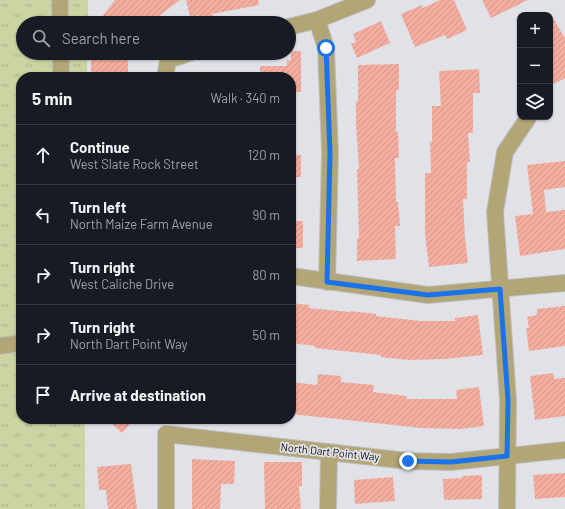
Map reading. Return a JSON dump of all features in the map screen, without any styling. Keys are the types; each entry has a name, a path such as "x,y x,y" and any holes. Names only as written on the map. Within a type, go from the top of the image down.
{"street":[{"path":"60,0 60,16"},
{"path":"296,25 317,20 367,0"},
{"path":"317,20 326,48 330,153 327,282"},
{"path":"60,60 61,72"},
{"path":"166,72 168,60"},
{"path":"507,509 508,400 495,212 505,152 527,120"},
{"path":"296,277 428,295 565,283"},
{"path":"0,346 16,344"},
{"name":"North Dart Point Way","path":"166,509 166,434 408,461 451,462 565,450"},
{"path":"328,452 328,509"}],"green space":[{"path":"0,0 88,0 88,16 16,16 16,60 87,60 87,72 16,72 16,424 85,424 85,509 0,509"}],"building":[{"path":"115,0 180,0 159,16 102,16"},
{"path":"186,0 258,0 259,5 212,14 213,16 190,16"},
{"path":"440,0 454,0 467,30 447,39 445,35 415,47 401,14 422,5 423,8"},
{"path":"482,0 528,0 491,18"},
{"path":"553,18 565,38 565,78 554,84"},
{"path":"381,21 390,43 357,58 351,44 356,42 353,34"},
{"path":"296,51 301,51 301,92 296,92 296,72 260,72 260,66 287,66 287,60 296,60"},
{"path":"91,60 128,60 128,72 91,72"},
{"path":"399,64 399,90 396,90 396,132 398,132 399,158 395,158 396,202 398,202 400,226 395,226 396,259 357,261 357,238 359,238 357,169 359,169 356,123 356,101 358,101 358,65"},
{"path":"479,69 480,93 473,93 473,133 468,133 470,162 467,162 467,199 463,199 468,263 429,267 425,234 425,173 431,173 430,142 432,142 432,106 441,106 439,71"},
{"path":"296,155 301,155 301,177 296,177"},
{"path":"565,161 565,187 544,190 546,212 565,210 565,249 520,256 515,216 533,214 527,165"},
{"path":"296,221 303,221 303,248 296,248"},
{"path":"296,304 309,305 309,308 376,314 376,316 421,321 455,321 455,318 478,315 483,355 445,359 407,360 381,357 381,355 315,348 315,346 296,344"},
{"path":"565,306 565,346 529,351 526,328 529,328 527,317 537,315 537,309"},
{"path":"553,373 554,379 565,378 565,416 535,420 530,376"},
{"path":"318,374 341,376 341,382 374,385 373,392 407,396 406,399 457,399 456,390 479,387 484,426 461,429 421,428 296,415 296,383 317,385"},
{"path":"112,424 130,424 122,433"},
{"path":"192,459 235,461 234,484 221,484 220,509 192,509"},
{"path":"264,462 302,462 302,486 299,486 301,509 265,509"},
{"path":"131,464 137,509 108,509 106,490 99,490 97,467"},
{"path":"565,473 565,497 535,499 533,475"},
{"path":"482,475 482,499 444,500 443,479"},
{"path":"393,477 395,501 355,504 354,480"}],"route":[{"path":"326,48 330,153 327,282 428,295 500,289 508,400 507,456 451,462 408,461"}]}
